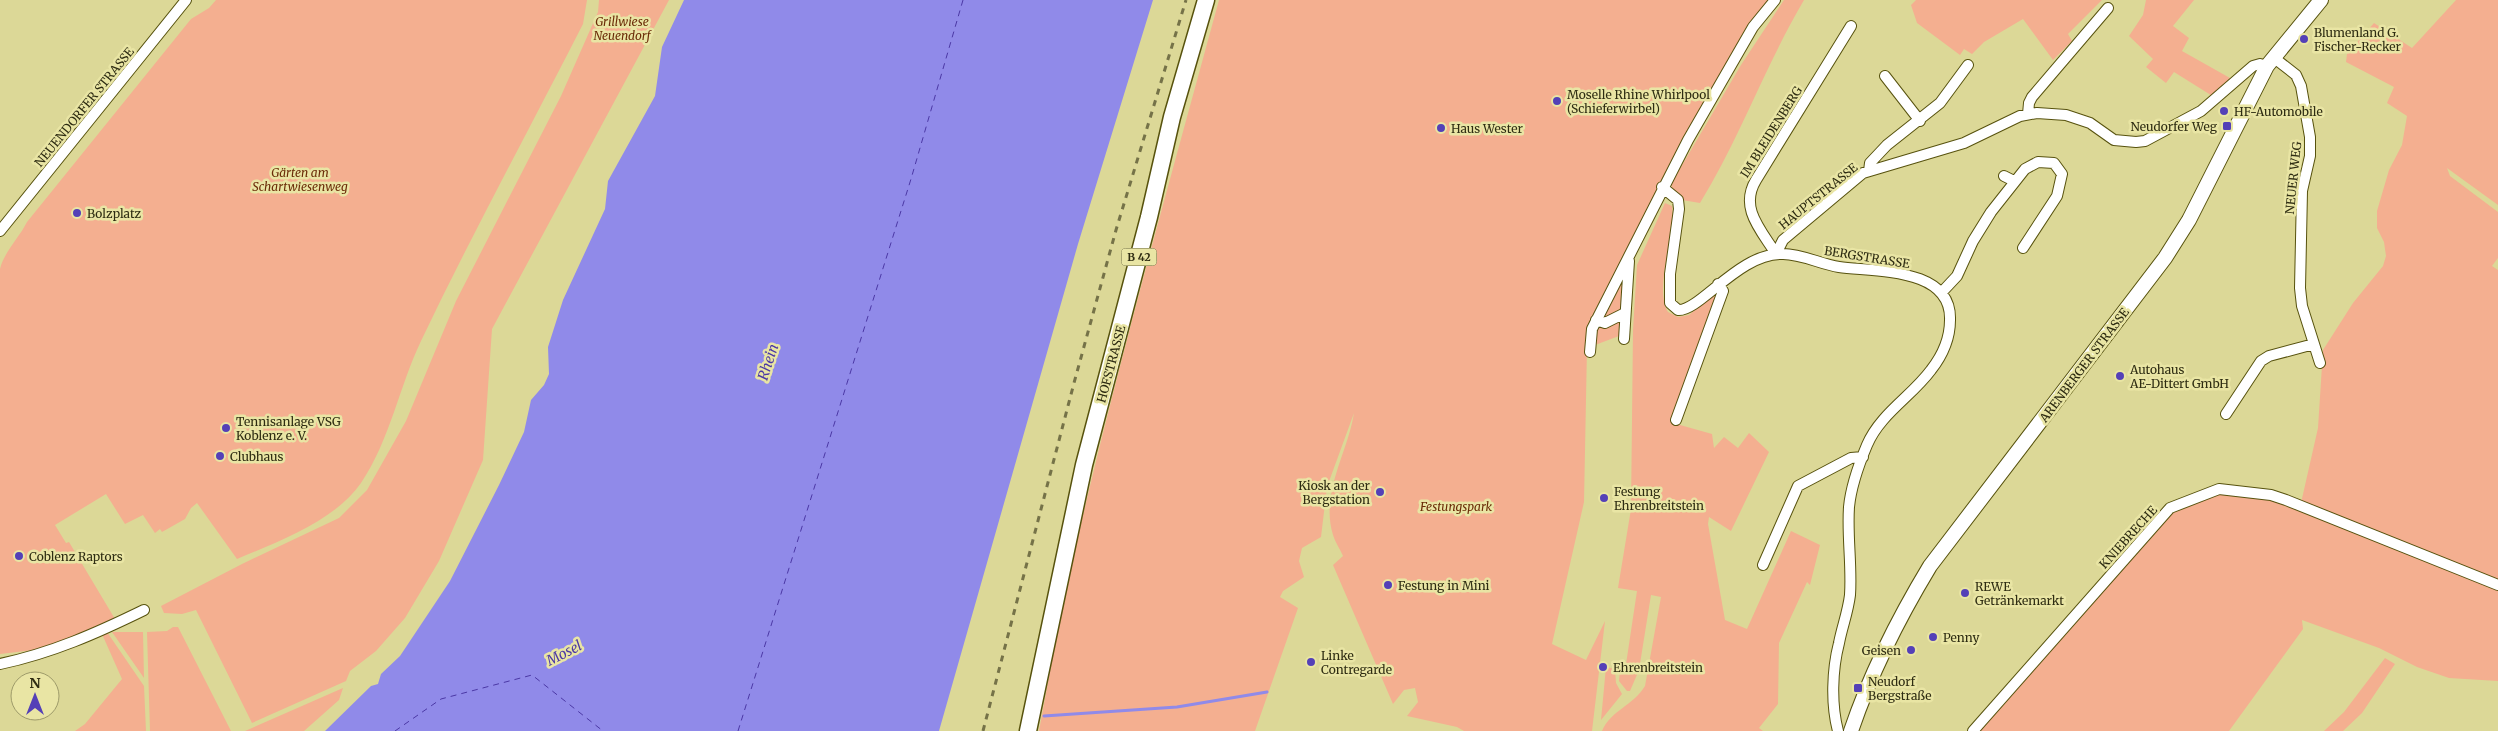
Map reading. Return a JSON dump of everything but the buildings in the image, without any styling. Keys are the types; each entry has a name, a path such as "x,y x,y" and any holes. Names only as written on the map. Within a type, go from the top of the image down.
{"main road":[{"name":"HOFSTRASSE","path":"1028,731 1072,514 1149,218 1172,117 1206,0"},
{"name":"ARENBERGER STRASSE","path":"1851,731 1879,659 1901,614 1930,566 2174,244 2208,184 2270,62 2321,0"}],"street":[{"name":"NEUENDORFER STRASSE","path":"0,231 186,0"},
{"path":"1590,352 1591,334 1596,320 1662,187 1753,27 1775,0"},
{"path":"2028,114 2029,103 2032,97 2108,8"},
{"name":"IM BLEIDENBERG","path":"1776,254 1750,214 1749,195 1756,180 1851,26"},
{"path":"1869,171 1964,143 2028,114 2050,113 2073,116 2090,123 2114,140 2145,141 2201,111 2253,66 2270,62"},
{"name":"NEUER WEG","path":"2270,62 2293,71 2299,80 2310,137 2310,156 2302,191 2300,288 2302,306 2320,363"},
{"name":"HAUPTSTRASSE","path":"1776,254 1783,240 1857,178 1869,171 1870,163 1887,145 1920,121 1947,95 1968,65"},
{"path":"1885,76 1920,121"},
{"path":"1838,731 1835,708 1835,668 1850,594 1849,506 1862,457 1877,427 1927,375 1942,351 1949,331 1950,315 1942,292 1954,281 1982,226 2024,168 2038,162 2054,164 2062,174 2057,196 2023,248"},
{"path":"2004,176 2014,181"},
{"name":"BERGSTRASSE","path":"1662,187 1678,200 1680,209 1670,274 1670,303 1674,308 1683,311 1734,271 1750,262 1776,254 1791,254 1838,267 1913,277 1930,283 1942,292"},
{"path":"1624,339 1632,249"},
{"path":"1676,420 1723,291 1718,284"},
{"path":"1596,320 1605,323 1625,313"},
{"path":"2226,414 2261,362 2269,356 2314,344"},
{"path":"1763,565 1798,486 1851,458 1862,457"},
{"name":"KNIEBRECHE","path":"1973,731 2170,508 2219,489 2271,495 2286,500 2498,585"},
{"path":"0,664 58,649 92,636 144,610"}],"green space":[{"name":"Gärten am Schartwiesenweg","path":"216,0 587,0 583,24 480,222 421,341 380,449 361,483 350,496 336,509 304,529 237,559 197,503 191,508 185,519 162,532 160,529 155,533 143,515 125,524 106,494 55,525 66,543 69,542 115,619 57,644 34,650 0,654 0,269 8,251 27,222 191,19 209,8"},
{"name":"Grillwiese Neuendorf","path":"599,0 669,0 492,329 483,460 439,561 405,618 376,651 350,671 346,681 252,723 196,610 182,614 164,613 161,606 242,564 339,518 367,490 406,421 456,301 561,96 598,12"},
{"name":"Festungspark","path":"1219,0 1772,0 1625,254 1619,336 1587,348 1584,502 1552,644 1586,660 1605,621 1592,731 1464,731 1457,727 1407,716 1418,702 1415,688 1404,690 1393,704 1333,565 1343,556 1333,535 1330,519 1332,488 1354,413 1327,487 1321,537 1302,548 1299,561 1304,577 1283,591 1280,597 1298,608 1255,731 1039,731 1065,594 1086,503 1141,287"},
{"path":"1784,0 1804,0 1777,50 1728,153 1700,203 1682,200 1672,189 1671,184 1741,65"},
{"path":"1916,0 2102,0 2068,34 2072,41 2053,60 2023,19 1984,42 1972,54 1964,49 1960,55 1917,23 1911,5"},
{"path":"2146,0 2194,0 2173,26 2189,38 2182,51 2230,78 2214,97 2174,72 2166,83 2146,67 2153,59 2129,36 2143,15"},
{"path":"2456,0 2498,0 2498,205 2447,168 2450,176 2498,212 2498,258 2492,266 2498,270 2498,681 2449,678 2417,667 2379,648 2302,620 2303,629 2229,731 1977,731 2173,513 2220,494 2301,503 2318,428 2323,350 2353,303 2383,266 2386,256 2384,242 2377,228 2377,211 2389,170 2402,145 2407,116 2387,103 2394,87 2346,62 2347,54 2374,23 2412,48"},
{"path":"1665,203 1672,206 1673,218 1663,289 1664,301 1668,312 1678,317 1689,315 1718,291 1705,331 1695,353 1673,423 1712,434 1714,448 1724,437 1738,448 1749,433 1769,452 1731,531 1709,517 1708,524 1725,620 1747,629 1791,531 1820,545 1810,585 1807,582 1779,643 1778,704 1759,728 1763,731 1602,731 1611,718 1634,699 1645,686 1661,597 1651,595 1639,670 1630,691 1627,691 1619,681 1620,670 1625,671 1637,591 1618,588 1631,509 1633,330 1637,265"},
{"path":"173,627 178,627 231,731 150,731 147,632 167,631"},
{"path":"107,632 144,686 146,731 75,731 85,724 122,679 102,634"},
{"path":"112,632 143,632 144,678"},
{"path":"2385,658 2395,664 2362,713 2343,731 2324,731 2344,712"},
{"path":"1606,667 1615,669 1616,683 1622,694 1601,720"},
{"path":"343,688 339,700 304,731 245,731"}],"water":[{"path":"684,0 1153,0 1078,244 939,731 325,731 371,686 378,684 381,674 400,656 450,581 499,485 524,432 531,400 544,385 549,374 548,347 563,300 605,209 608,181 655,96 662,47"}],"waterway":[{"path":"1044,716 1177,707 1267,692"}],"ferry route":[{"path":"738,731 911,179 963,0"},
{"path":"395,731 441,699 532,675 603,731"}],"railway":[{"path":"983,731 1116,230 1186,0"}],"place":[{"name":"Blumenland G. Fischer-Recker","path":"2304,39"},
{"name":"Moselle Rhine Whirlpool (Schieferwirbel)","path":"1557,101"},
{"name":"HF-Automobile","path":"2224,111"},
{"name":"Neudorfer Weg","path":"2227,126"},
{"name":"Haus Wester","path":"1441,128"},
{"name":"Bolzplatz","path":"77,213"},
{"name":"Autohaus AE-Dittert GmbH","path":"2120,376"},
{"name":"Tennisanlage VSG Koblenz e. V.","path":"226,428"},
{"name":"Clubhaus","path":"220,456"},
{"name":"Kiosk an der Bergstation","path":"1380,492"},
{"name":"Festung Ehrenbreitstein","path":"1604,498"},
{"name":"Coblenz Raptors","path":"19,556"},
{"name":"Festung in Mini","path":"1388,585"},
{"name":"REWE Getränkemarkt","path":"1965,593"},
{"name":"Penny","path":"1933,637"},
{"name":"Geisen","path":"1911,650"},
{"name":"Linke Contregarde","path":"1311,662"},
{"name":"Ehrenbreitstein","path":"1603,667"},
{"name":"Neudorf Bergstraße","path":"1858,688"}],"water label":[{"name":"Rhein","path":"768,362"},
{"name":"Mosel","path":"564,653"}]}
